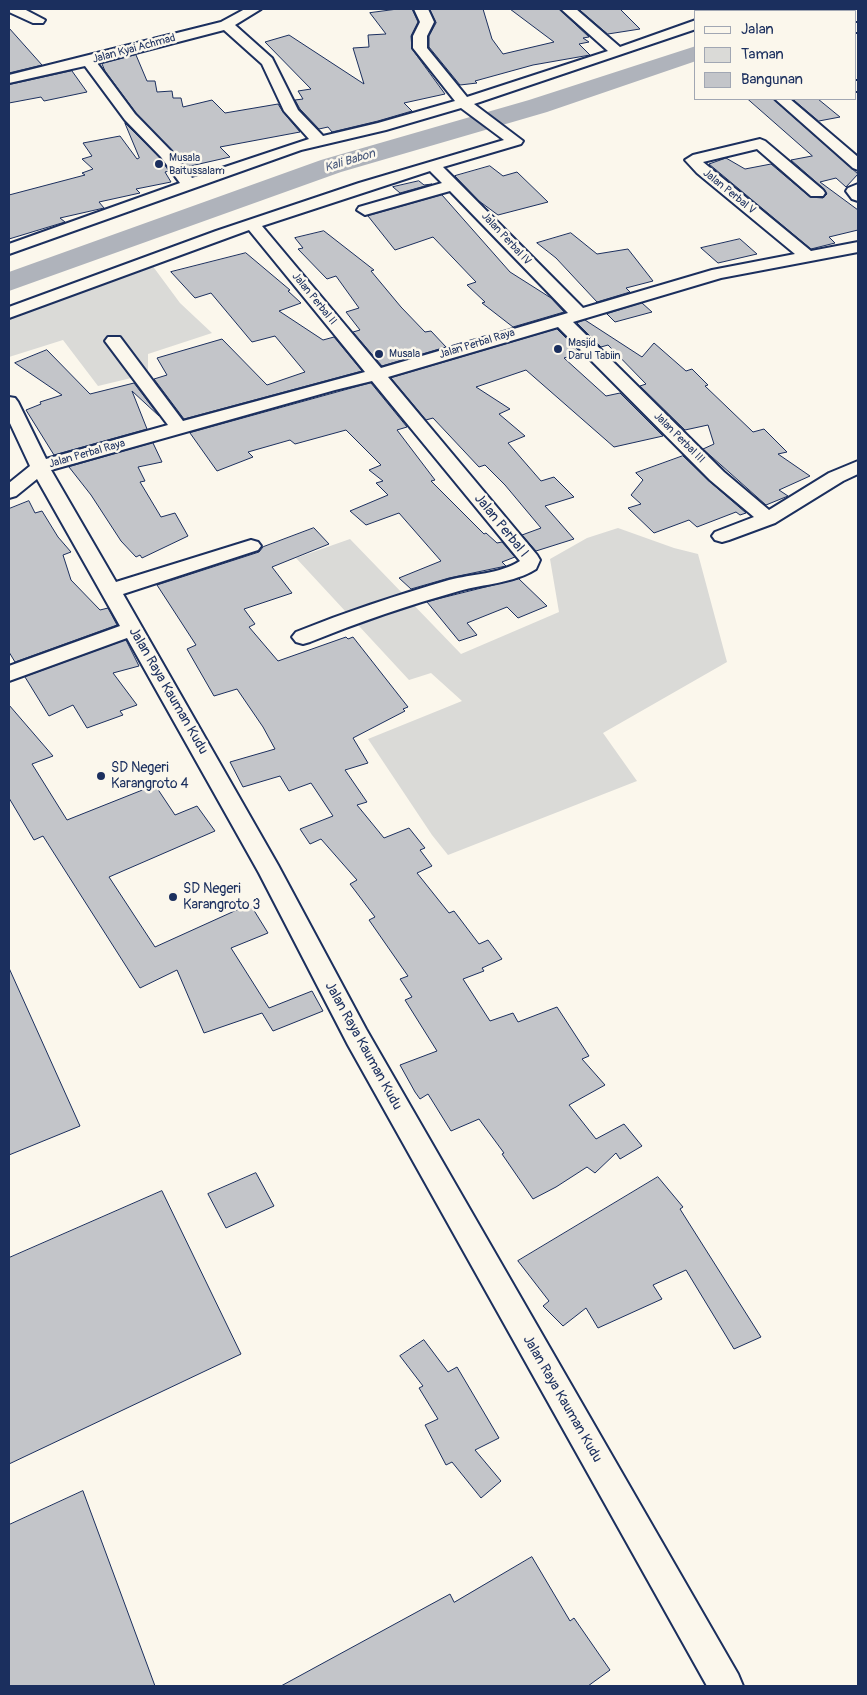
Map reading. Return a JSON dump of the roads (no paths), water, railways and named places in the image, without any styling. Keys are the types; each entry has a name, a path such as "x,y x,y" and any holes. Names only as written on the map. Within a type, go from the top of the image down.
{"street":[{"path":"14,9 38,20"},
{"name":"Jalan Kyai Achmad","path":"9,79 88,62 226,25 254,9"},
{"path":"9,313 252,224 364,186 516,141 466,104 420,48 420,36 427,22 421,9"},
{"path":"568,9 618,52"},
{"path":"226,25 248,41 270,66 287,105 305,128 319,140"},
{"path":"9,249 274,153 466,104 694,25"},
{"path":"88,62 130,117 166,154 189,184"},
{"path":"783,100 858,165"},
{"name":"Jalan Perbal V","path":"808,257 702,170 693,160 760,144 817,193"},
{"name":"Jalan Perbal IV","path":"432,165 578,314"},
{"path":"365,210 453,185"},
{"path":"858,189 854,191 858,196"},
{"name":"Jalan Perbal II","path":"252,224 376,374"},
{"name":"Jalan Perbal Raya","path":"40,467 376,374 718,274 858,247"},
{"name":"Jalan Perbal III","path":"560,319 717,476 768,519"},
{"path":"114,341 179,428"},
{"name":"Jalan Perbal I","path":"303,637 368,611 472,581 519,570 529,564 530,560 376,374"},
{"name":"Jalan Raya Kauman Kudu","path":"9,402 40,467 270,870 356,1037 726,1686"},
{"path":"9,492 40,467"},
{"path":"722,536 768,519 836,477 858,467"},
{"path":"110,591 251,546"},
{"path":"9,674 132,628"}],"waterway":[{"name":"Kali Babon","path":"9,282 331,166 538,106 694,54"}],"place":[{"name":"Musala Baitussalam","path":"159,164"},
{"name":"Masjid Darul Tabiin","path":"558,349"},
{"name":"Musala","path":"379,354"},
{"name":"SD Negeri Karangroto 4","path":"101,776"},
{"name":"SD Negeri Karangroto 3","path":"173,897"}]}
